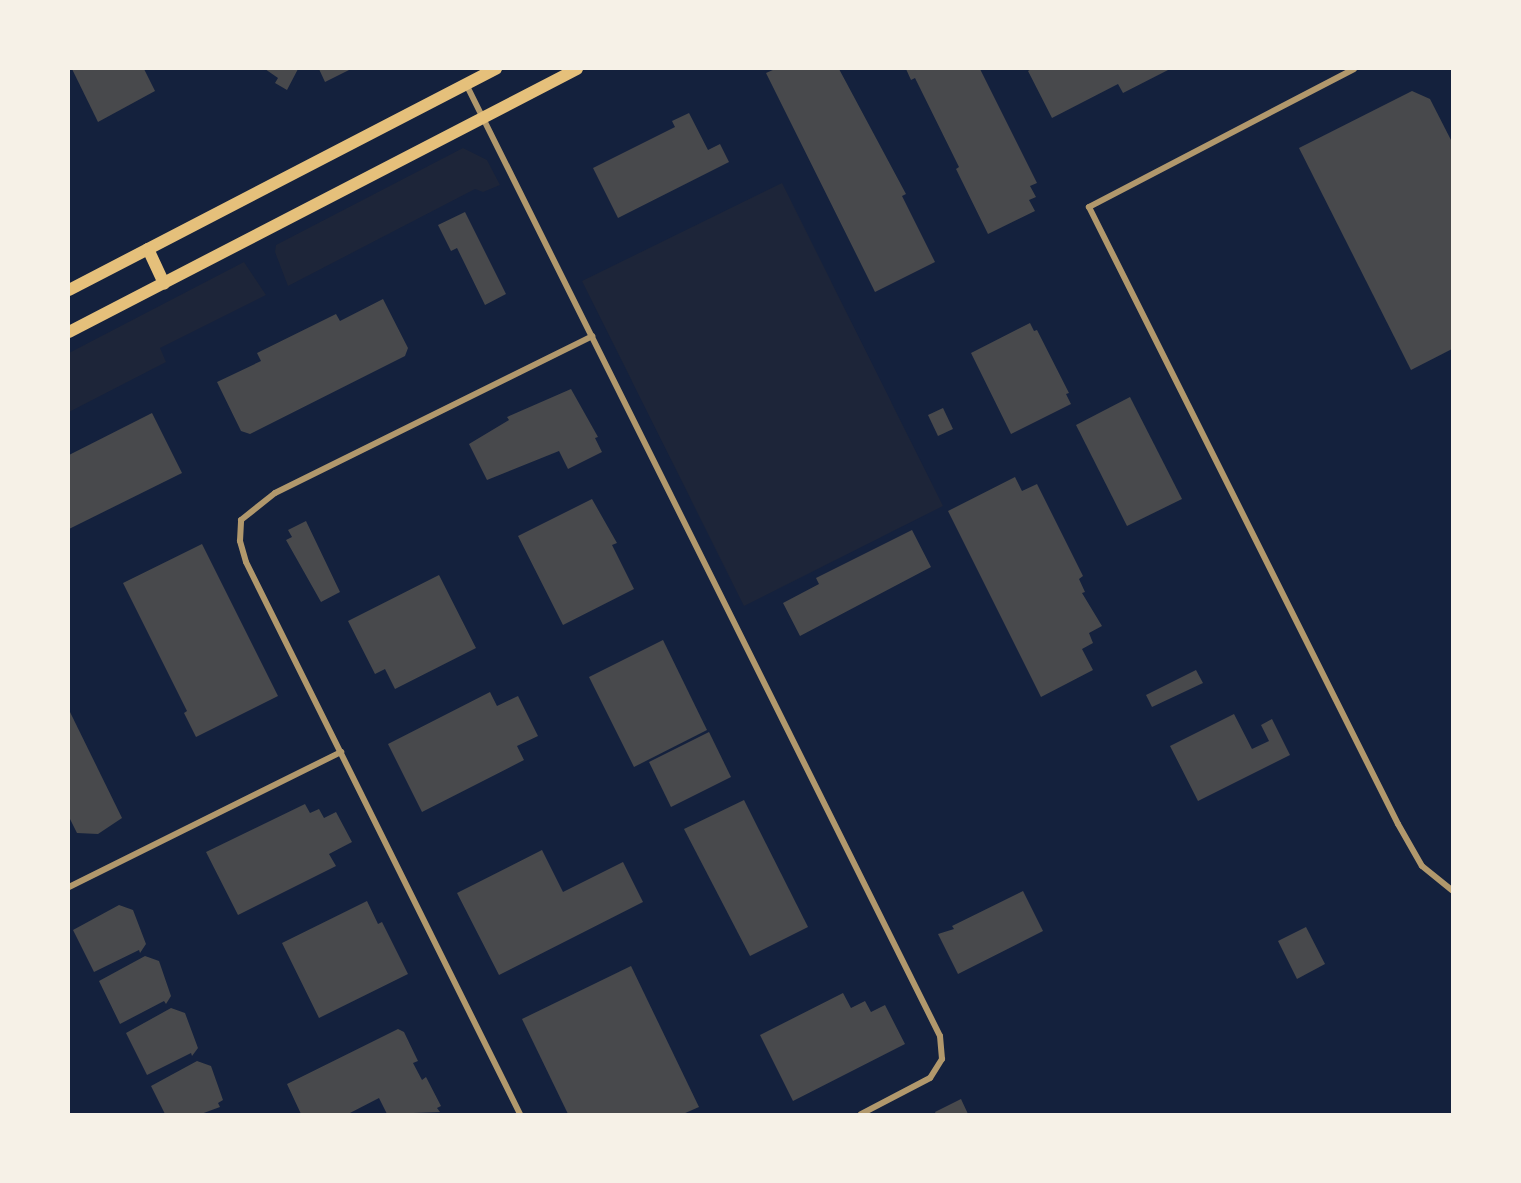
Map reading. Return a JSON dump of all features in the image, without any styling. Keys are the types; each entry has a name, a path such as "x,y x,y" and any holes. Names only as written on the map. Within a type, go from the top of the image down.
{"main road":[{"path":"69,290 496,69"},
{"path":"69,332 577,69"},
{"path":"148,249 164,283"}],"street":[{"path":"1354,69 1089,207 1398,824 1422,866 1452,890"},
{"path":"466,84 940,1036 942,1059 930,1078 861,1114"},
{"path":"520,1114 246,562 240,541 242,520 275,493 592,336"},
{"path":"69,887 341,752"}],"shaded area":[{"path":"463,148 487,160 500,185 483,192 475,189 288,286 275,252 276,245"},
{"path":"782,183 943,506 744,606 582,281"},
{"path":"244,262 266,295 160,348 166,362 69,412 69,353"}],"building":[{"path":"72,69 144,69 155,91 98,122"},
{"path":"265,69 298,69 287,90 275,83 278,78"},
{"path":"319,69 351,69 325,82"},
{"path":"775,69 839,69 906,194 902,196 935,262 875,292 766,73"},
{"path":"906,69 980,69 1037,183 1030,186 1036,197 1029,200 1035,211 988,234 956,169 959,167 915,78 911,80"},
{"path":"1031,69 1170,69 1123,93 1118,84 1052,118 1028,71"},
{"path":"1412,91 1430,99 1452,142 1452,349 1411,370 1299,148"},
{"path":"689,113 708,150 720,144 729,162 618,218 593,168 675,127 672,121"},
{"path":"465,212 506,294 485,305 457,248 451,251 438,225"},
{"path":"383,299 408,348 405,356 250,434 241,431 217,382 261,361 257,353 336,314 340,321"},
{"path":"1030,323 1034,331 1037,330 1069,393 1066,394 1071,404 1011,434 971,353"},
{"path":"571,389 598,437 595,438 602,452 568,469 559,451 487,480 469,444 509,420 507,417"},
{"path":"1130,397 1182,499 1127,526 1076,425"},
{"path":"943,408 953,429 938,436 928,415"},
{"path":"152,413 182,473 69,529 69,455"},
{"path":"1015,477 1022,491 1037,484 1083,576 1079,579 1085,592 1082,593 1102,626 1089,633 1093,643 1082,649 1093,670 1041,697 948,511"},
{"path":"592,499 617,543 612,545 634,589 563,625 518,536"},
{"path":"306,521 340,592 321,602 286,540 292,537 288,530"},
{"path":"912,530 931,567 800,636 783,603 819,584 816,578"},
{"path":"202,544 278,696 196,737 184,713 187,711 123,583"},
{"path":"439,575 476,648 395,689 385,669 375,674 348,621"},
{"path":"663,640 707,730 634,767 589,677"},
{"path":"1196,670 1203,683 1152,707 1146,695"},
{"path":"490,692 497,706 518,696 538,736 517,746 524,760 422,812 388,744"},
{"path":"69,710 122,818 98,834 77,833 69,817"},
{"path":"1234,714 1252,749 1269,741 1261,725 1272,719 1290,755 1198,801 1170,746"},
{"path":"709,732 731,777 671,807 649,762"},
{"path":"744,800 808,927 750,956 684,829"},
{"path":"305,804 310,813 319,809 324,818 336,812 352,842 329,854 336,866 238,915 206,852"},
{"path":"542,850 563,892 623,862 643,902 499,975 457,893"},
{"path":"1023,891 1043,931 958,974 938,934 954,929 952,926"},
{"path":"367,901 378,924 382,922 408,974 319,1018 282,943"},
{"path":"119,905 133,910 146,944 140,953 139,950 94,972 73,930"},
{"path":"1306,927 1325,964 1297,979 1278,941"},
{"path":"145,956 159,961 171,996 166,1004 164,1001 120,1024 99,981"},
{"path":"631,966 699,1107 683,1114 568,1114 522,1019"},
{"path":"843,993 851,1008 865,1001 871,1012 885,1005 905,1044 793,1101 760,1035"},
{"path":"171,1008 185,1013 198,1048 192,1056 191,1053 147,1075 126,1033"},
{"path":"398,1029 404,1032 418,1061 413,1063 422,1080 426,1077 441,1106 437,1108 440,1112 387,1114 379,1098 348,1114 301,1114 287,1084"},
{"path":"197,1061 211,1066 223,1100 218,1103 220,1107 201,1114 165,1114 151,1086"},
{"path":"961,1099 968,1114 936,1114 935,1112"}]}
